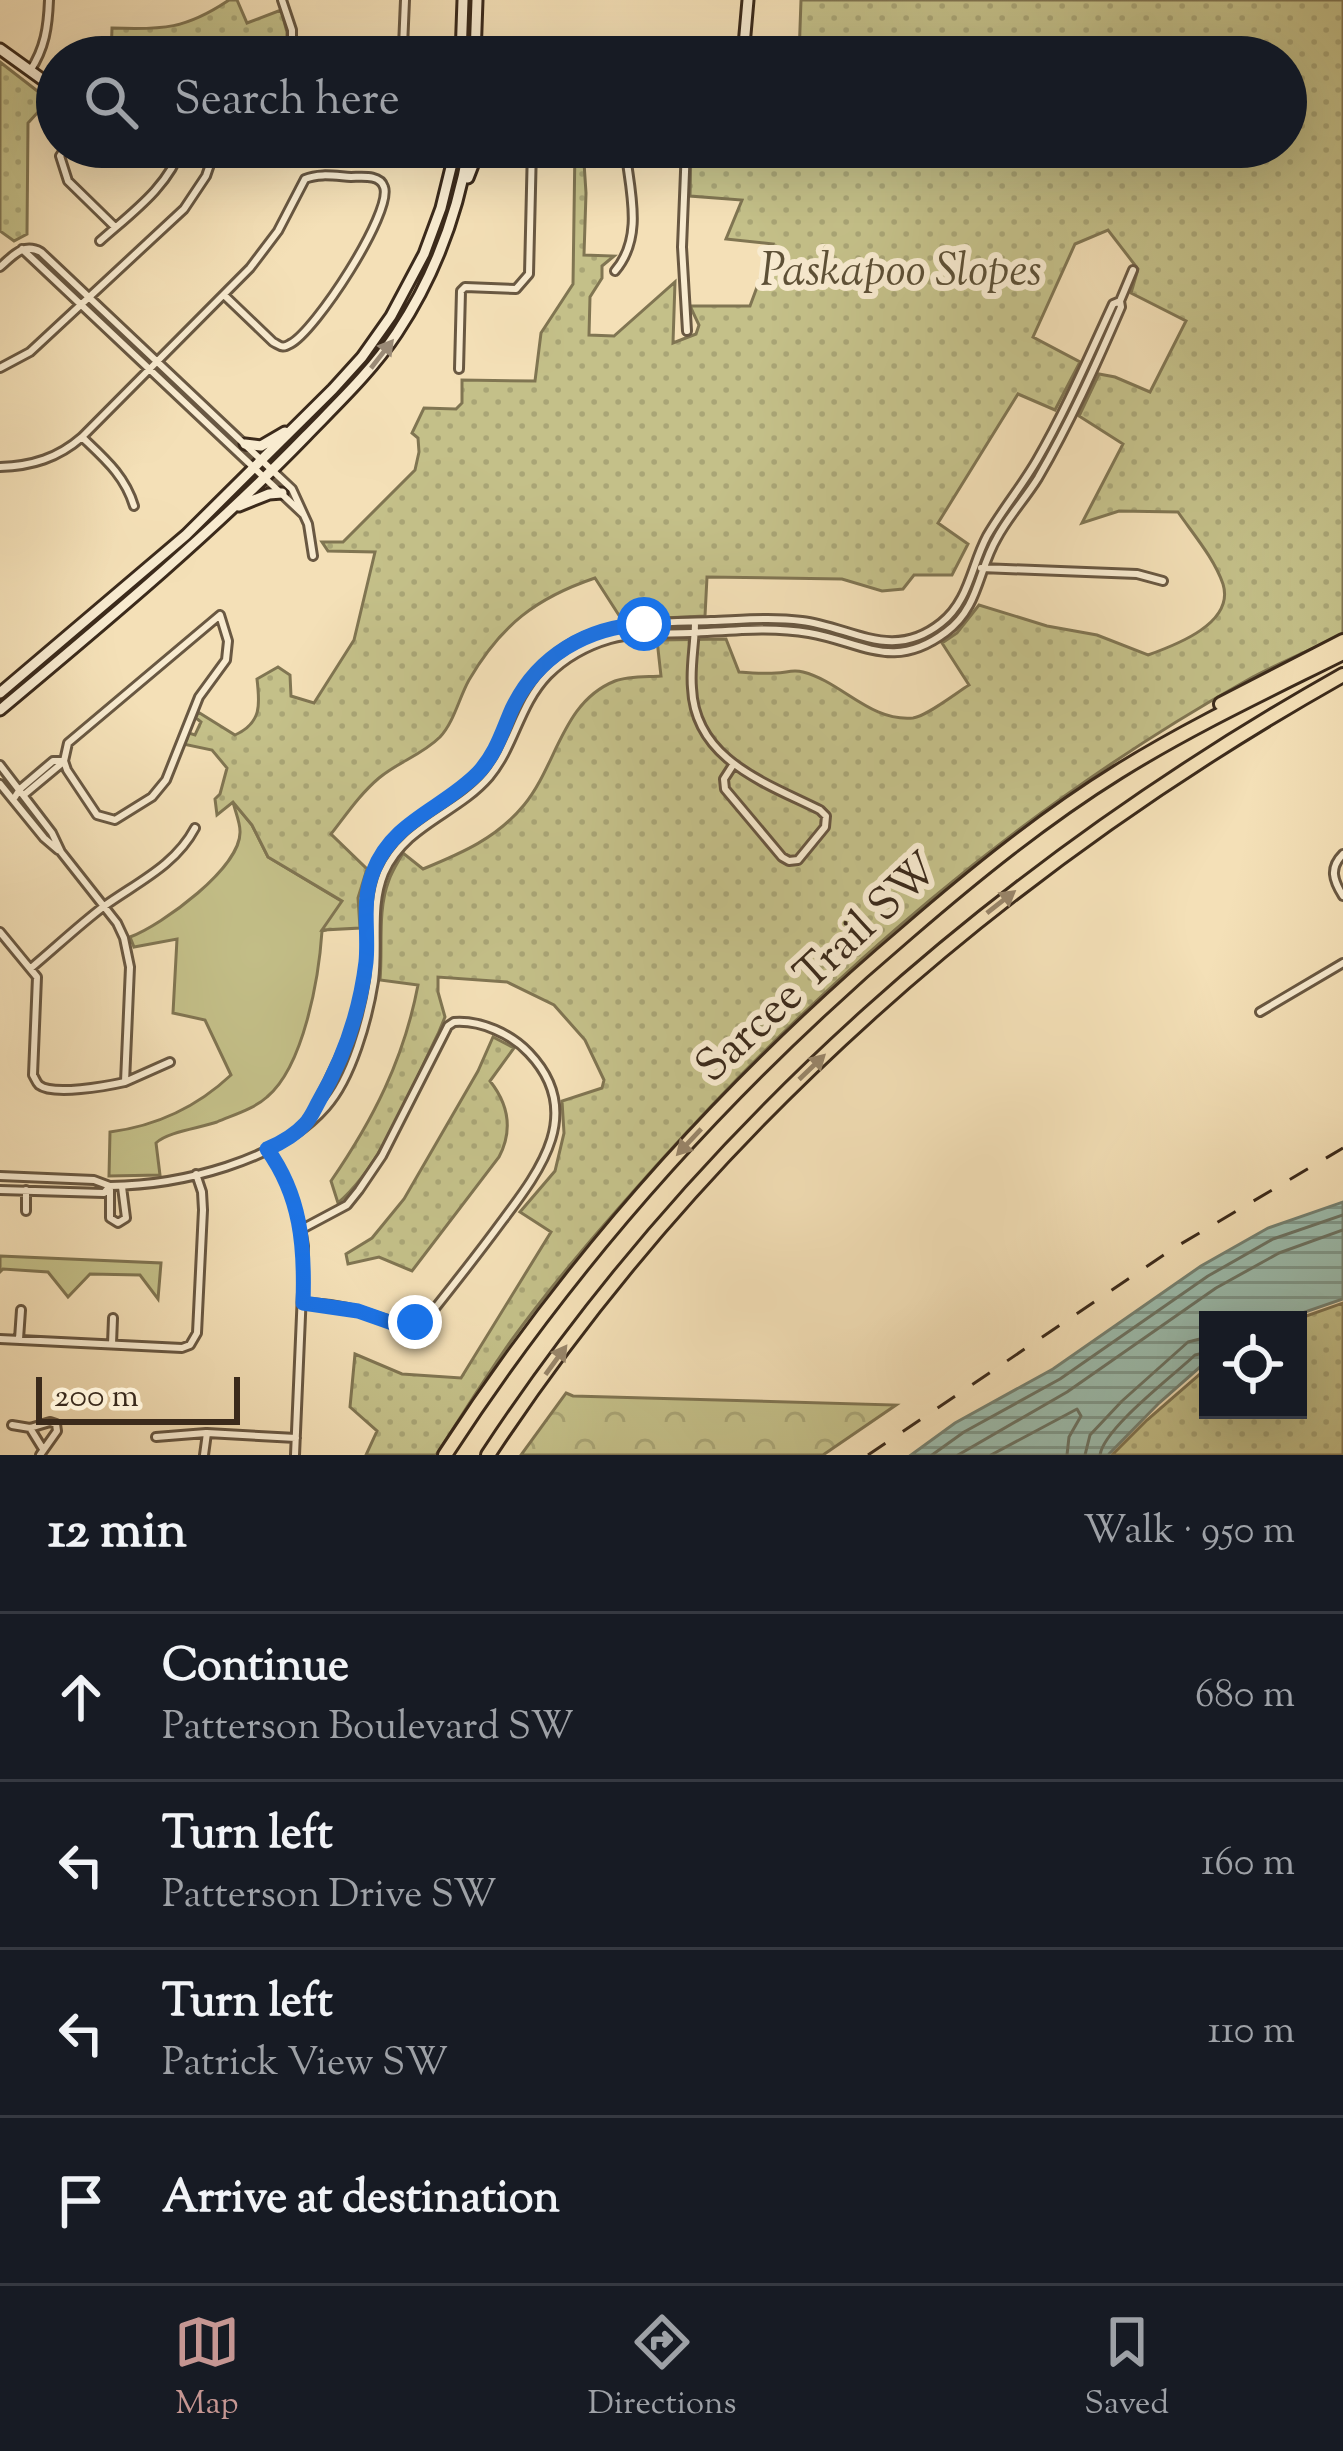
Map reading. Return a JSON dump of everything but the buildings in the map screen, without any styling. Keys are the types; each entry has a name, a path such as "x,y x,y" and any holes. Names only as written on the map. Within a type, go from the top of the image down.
{"highway":[{"path":"1120,770 1237,695 1343,641"},
{"name":"Sarcee Trail SW","path":"445,1455 609,1233 690,1141 847,985 950,896 1120,770 1210,718 1343,653"},
{"name":"Sarcee Trail SW","path":"488,1455 618,1279 705,1178 824,1055 1030,879 1140,801 1343,675"},
{"path":"1286,708 1343,685"}],"main road":[{"path":"462,36 463,0"},
{"path":"476,36 477,0"},
{"path":"744,36 748,0"},
{"path":"0,49 36,74"},
{"path":"0,693 186,536 362,357 403,296 433,232 450,168"},
{"path":"454,211 464,168"},
{"path":"0,710 233,508 370,370 422,290 471,168"},
{"path":"245,444 268,443 309,414"},
{"path":"233,508 282,493"}],"street":[{"path":"45,36 49,0"},
{"path":"282,0 292,36"},
{"path":"403,36 405,0"},
{"path":"30,70 36,56"},
{"path":"64,168 68,182 116,227"},
{"path":"100,241 154,190 169,168"},
{"path":"0,368 30,352 89,298 194,197 209,168"},
{"path":"459,369 461,291 465,287 516,289 529,274 532,168"},
{"path":"615,271 631,242 629,168"},
{"path":"685,168 682,247 687,332"},
{"path":"0,467 42,461 82,437 224,296 272,241 307,177 374,178 382,183 385,195 354,265 290,345 273,342 224,296"},
{"path":"22,249 150,369 297,496 313,556"},
{"path":"0,267 22,249 41,252 245,444 258,464"},
{"path":"308,1122 340,1060 354,1019 366,958 366,902 375,867 399,832 465,786 491,756 525,686 545,664 593,633 619,626 768,619 810,622 869,640 904,640 932,630 965,593 1069,422 1133,270"},
{"path":"0,1176 94,1180 110,1186 163,1182 236,1163 290,1137 325,1109 361,1034 374,981 378,895 389,863 418,829 473,793 501,762 532,694 572,656 617,638 768,629 808,632 870,651 907,650 934,640 958,622 971,604 989,532 1020,489 1113,304 1120,301"},
{"path":"1060,417 1069,422"},
{"path":"82,437 121,476 134,506"},
{"path":"269,474 303,514"},
{"path":"979,568 1126,574 1162,581"},
{"path":"13,800 64,761 68,743 220,615 228,641 226,660 199,697 160,789 115,820 105,819 70,779 64,761"},
{"path":"695,622 691,684 694,707 706,735 733,765 826,816 825,827 798,860 782,857 725,789 724,779 733,765"},
{"path":"808,632 810,622"},
{"path":"904,640 907,650"},
{"path":"566,647 572,656"},
{"path":"491,756 501,762"},
{"path":"0,765 61,852"},
{"path":"0,784 61,852 121,931 129,958 124,1082"},
{"path":"31,968 104,906 178,853 195,828"},
{"path":"1343,854 1333,872 1343,896"},
{"path":"1,936 38,980 33,1075 37,1083 70,1089 124,1082 170,1062"},
{"path":"1260,1012 1343,963"},
{"path":"302,1229 346,1205 359,1190 382,1156 448,1026 454,1022 480,1025 503,1033 536,1062 548,1081 555,1107 550,1150 535,1177 432,1312 415,1322 395,1324 358,1311 303,1303"},
{"path":"267,1149 286,1179 302,1229 295,1455"},
{"path":"0,1339 190,1345 196,1339 203,1210 196,1174"},
{"path":"26,1211 28,1177"},
{"path":"110,1186 110,1218 118,1223 125,1218 122,1186"},
{"path":"0,1190 104,1193 110,1186"},
{"path":"20,1340 21,1310"},
{"path":"112,1344 113,1318"},
{"path":"11,1425 30,1428 48,1422 56,1424 57,1431 42,1452 30,1428"},
{"path":"156,1437 207,1433 296,1438"},
{"path":"204,1455 207,1433"}],"green space":[{"path":"237,0 247,23 281,10 287,36 112,36 112,28 174,26"},
{"name":"Paskapoo Slopes","path":"801,0 1343,0 1343,635 1256,675 1162,731 1083,783 930,900 788,1028 656,1166 528,1318 436,1455 366,1455 377,1431 350,1407 355,1354 402,1374 461,1378 551,1232 520,1212 555,1171 564,1133 562,1101 602,1088 604,1080 585,1040 554,1005 507,982 438,977 445,1017 438,1034 382,1147 338,1203 331,1181 385,1088 418,985 380,980 383,904 403,853 423,869 502,827 535,789 583,704 615,681 661,676 657,640 726,639 739,672 803,672 883,714 913,718 969,685 942,643 957,633 979,605 1097,635 1148,655 1212,621 1224,598 1214,565 1178,512 1119,511 1082,523 1123,444 1079,416 1099,374 1150,392 1186,321 1131,293 1138,269 1108,230 1075,244 1033,337 1080,362 1055,410 1018,394 938,523 968,544 952,575 914,575 903,589 882,591 842,579 707,577 705,616 622,620 595,578 538,605 507,629 481,661 440,737 379,778 331,834 367,869 358,898 360,928 322,930 342,901 268,857 252,825 233,802 217,815 215,799 227,768 212,750 183,744 189,733 195,735 201,722 196,718 198,712 235,735 244,730 257,712 257,679 278,667 290,675 291,696 314,703 354,640 375,552 328,551 322,542 343,542 415,470 418,438 412,433 424,408 456,409 462,403 462,380 535,381 541,333 573,284 575,168 584,168 584,255 614,256 602,266 602,278 590,297 589,335 614,336 675,282 673,343 696,334 699,325 690,306 750,306 773,244 726,239 742,200 690,196 691,168 1307,168 1307,36 800,36"},
{"path":"0,62 36,90 36,114 28,123 27,234 14,241 0,231"},
{"path":"233,802 252,825 268,857 343,902 322,931 313,996 300,1043 280,1083 262,1101 156,1143 160,1175 109,1176 110,1132 175,1113 231,1075 205,1020 173,1013 177,939 134,947 130,937 179,908 228,861 240,831"},
{"path":"493,1037 514,1048 490,1081 507,1118 499,1157 412,1271 379,1257 348,1264 346,1254 372,1238 404,1199"},
{"path":"0,1256 161,1263 158,1299 140,1275 90,1274 68,1297 48,1272 0,1272"},
{"path":"1343,1303 1343,1455 1112,1455 1199,1375 1199,1419 1307,1419 1307,1316"},
{"path":"566,1393 896,1405 823,1455 521,1455"}],"water":[{"path":"1343,1202 1343,1299 1307,1311 1199,1311 1199,1368 1108,1455 911,1455 955,1423 1053,1369 1201,1266 1268,1228"}],"railway":[{"path":"868,1455 1174,1248 1343,1148"}],"route":[{"path":"415,1322 395,1324 358,1311 303,1303 299,1215 286,1179 267,1149 308,1122 340,1060 361,992 369,884 390,842 410,821 465,786 484,766 520,694 550,658 593,633 644,624"}]}
